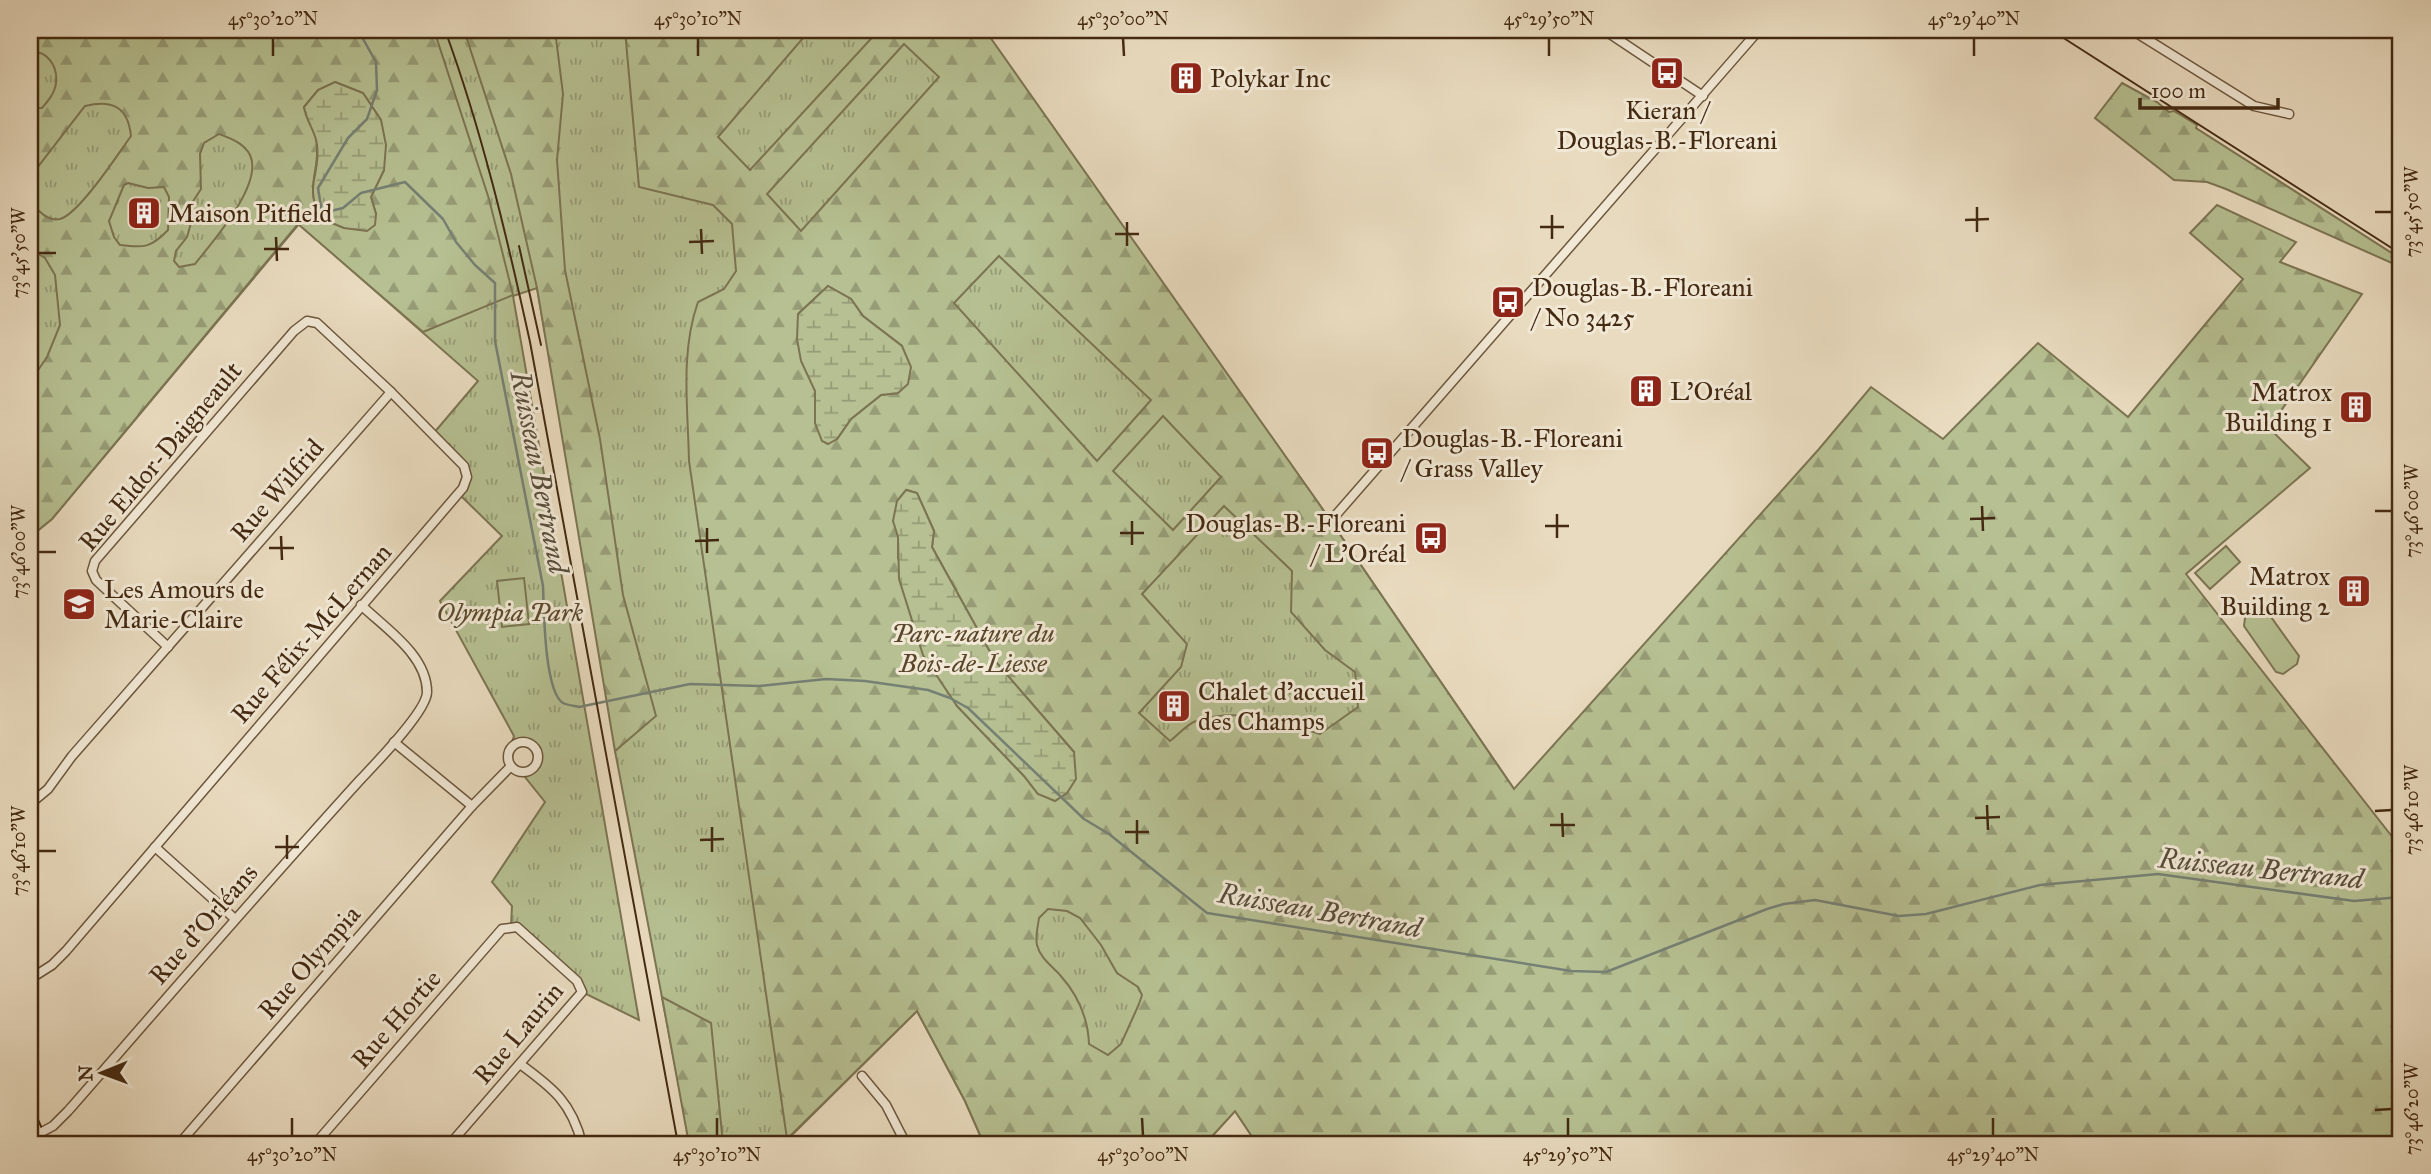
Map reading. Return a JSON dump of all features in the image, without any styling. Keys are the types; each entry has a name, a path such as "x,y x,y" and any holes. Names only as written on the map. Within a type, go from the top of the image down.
{"main road":[{"path":"30,1116 40,1139"}],"street":[{"path":"1604,30 1703,96"},
{"path":"1335,516 1759,30"},
{"path":"2132,30 2254,106 2289,114"},
{"name":"Rue Félix-McLernan","path":"30,979 58,960 463,488 467,477 464,466 391,392 317,323 307,321"},
{"name":"Rue Eldor-Daigneault","path":"168,647 96,580 92,571 95,561 294,331 307,321"},
{"name":"Rue Wilfrid","path":"30,804 48,789 72,756 391,392"},
{"name":"Rue d'Orléans","path":"40,1139 68,1111 394,742 420,709 427,695 426,682 415,657 361,606"},
{"path":"2401,708 2401,744"},
{"path":"394,742 472,806"},
{"name":"Rue Olympia","path":"179,1144 472,806 511,766"},
{"path":"155,847 235,919"},
{"name":"Rue Laurin","path":"450,1144 582,992 577,981 517,927 510,926"},
{"name":"Rue Hortie","path":"315,1144 502,929 510,926"},
{"path":"520,1064 544,1081 567,1106 576,1123 582,1144"},
{"path":"862,1076 886,1105 906,1144"}],"green space":[{"name":"Parc-nature du Bois-de-Liesse","path":"30,30 981,30 1317,501 1514,789 1257,1144 1235,1111 1205,1144 984,1144 965,1101 917,1011 788,1139 789,1144 690,1144 615,751 619,747 537,288 513,296 639,1020 582,992 577,981 511,926 512,906 492,882 545,802 521,772 532,769 537,763 535,749 523,742 515,744 508,753 514,736 440,601 502,536 458,493 463,488 464,463 433,434 478,381 299,224 52,519 30,537"},
{"path":"30,30 434,30 489,199 513,295 423,332 298,224 52,519 30,537 30,382 47,357 60,325 55,275 45,258 30,249 30,199 46,217 60,219 68,215 98,182 131,136 126,118 117,108 103,104 85,106 30,177 30,108 42,108 51,97 56,77 53,65 46,56 30,52","holes":["335,82 363,93 381,120 384,170 371,197 376,214 344,228 320,218 316,206 313,188 317,140 304,107 318,90","219,134 244,147 250,155 250,181 234,212 195,264 179,267 174,261 176,251 187,237 191,223 190,206 201,189 200,154 204,143","128,183 148,188 164,187 169,197 168,230 152,243 141,246 120,245 114,237 109,221 124,185"]},
{"path":"464,30 555,30 563,94 557,160 565,270 600,439 623,595 656,716 615,751 537,288 511,174"},
{"name":"Parc-nature du Bois-de-Liesse","path":"625,30 810,30 718,137 750,170 879,30 985,30 1317,501 1514,789 1819,449 1871,387 1943,439 2038,343 2128,417 2243,279 2190,233 2217,205 2296,242 2280,262 2362,294 2269,428 2310,468 2186,574 2401,848 2401,1144 1257,1144 1235,1111 1205,1144 984,1144 965,1101 917,1011 787,1139 689,461 686,381 692,321 698,302 724,289 736,271 732,224 713,205 639,187","holes":["904,44 939,77 801,231 767,194","999,256 1151,400 1097,461 954,303","828,286 851,299 863,316 902,346 898,393 881,395 851,419 837,439 815,423 815,391 798,314","1163,416 1221,477 1173,530 1113,471","907,490 917,493 934,531 932,547 995,661 1074,752 1038,794 957,706 898,558 898,537","1224,506 1292,571 1291,612 1325,650 1355,672 1358,707 1320,734 1275,720 1228,715 1193,722 1170,741 1139,713 1181,667 1187,644 1142,594","1048,909 1067,911 1080,918 1101,945 1117,973 1138,987 1142,995 1139,1004 1121,1044 1108,1055 1089,1044 1087,1025 1077,999 1043,958 1036,939 1039,918"]},
{"path":"335,82 363,93 381,120 386,145 384,170 371,197 376,214 375,225 367,231 344,228 320,218 315,206 313,187 317,145 304,107 318,90"},
{"path":"2122,83 2157,102 2169,112 2174,111 2197,125 2196,128 2398,257 2394,264 2226,189 2207,182 2174,180 2095,118"},
{"path":"828,286 851,299 863,316 902,346 911,367 908,384 898,393 881,395 851,419 837,439 828,444 822,441 815,423 815,391 801,361 797,339 798,314"},
{"path":"906,490 917,493 934,531 932,547 995,661 1074,752 1076,779 1067,793 1055,801 1038,794 957,706 923,655 899,579 898,537 893,521 897,501"},
{"path":"2226,546 2240,562 2210,589 2195,573"},
{"name":"Olympia Park","path":"524,578 529,624 502,627 497,581"},
{"path":"2259,609 2266,610 2299,656 2297,664 2283,674 2276,672 2244,626 2245,618"},
{"path":"662,997 711,1023 723,1144 689,1144"}],"waterway":[{"name":"Ruisseau Bertrand","path":"358,30 376,62 377,90 367,119 348,138 318,188 322,213 343,208 361,193 405,182 443,219 456,242 495,283 495,341 543,586 552,683 563,703 579,707 690,684 759,686 826,679 865,681 928,690 968,708 1084,819 1109,834 1207,913 1571,971 1606,972 1767,909 1815,900 1899,916 1926,914 2040,885 2158,874 2354,901 2401,897"}],"tram line":[{"path":"445,30 493,184 530,342 678,1144"},
{"path":"2051,30 2401,254"},
{"path":"519,246 541,345"}],"place":[{"name":"Kieran / Douglas-B.-Floreani","path":"1667,73"},
{"name":"Polykar Inc","path":"1186,78"},
{"name":"Maison Pitfield","path":"144,213"},
{"name":"Douglas-B.-Floreani / No 3425","path":"1508,302"},
{"name":"L'Oréal","path":"1646,391"},
{"name":"Matrox Building 1","path":"2356,407"},
{"name":"Douglas-B.-Floreani / Grass Valley","path":"1377,453"},
{"name":"Douglas-B.-Floreani / L'Oréal","path":"1431,538"},
{"name":"Matrox Building 2","path":"2354,591"},
{"name":"Les Amours de Marie-Claire","path":"79,604"},
{"name":"Chalet d'accueil des Champs","path":"1174,706"}]}
